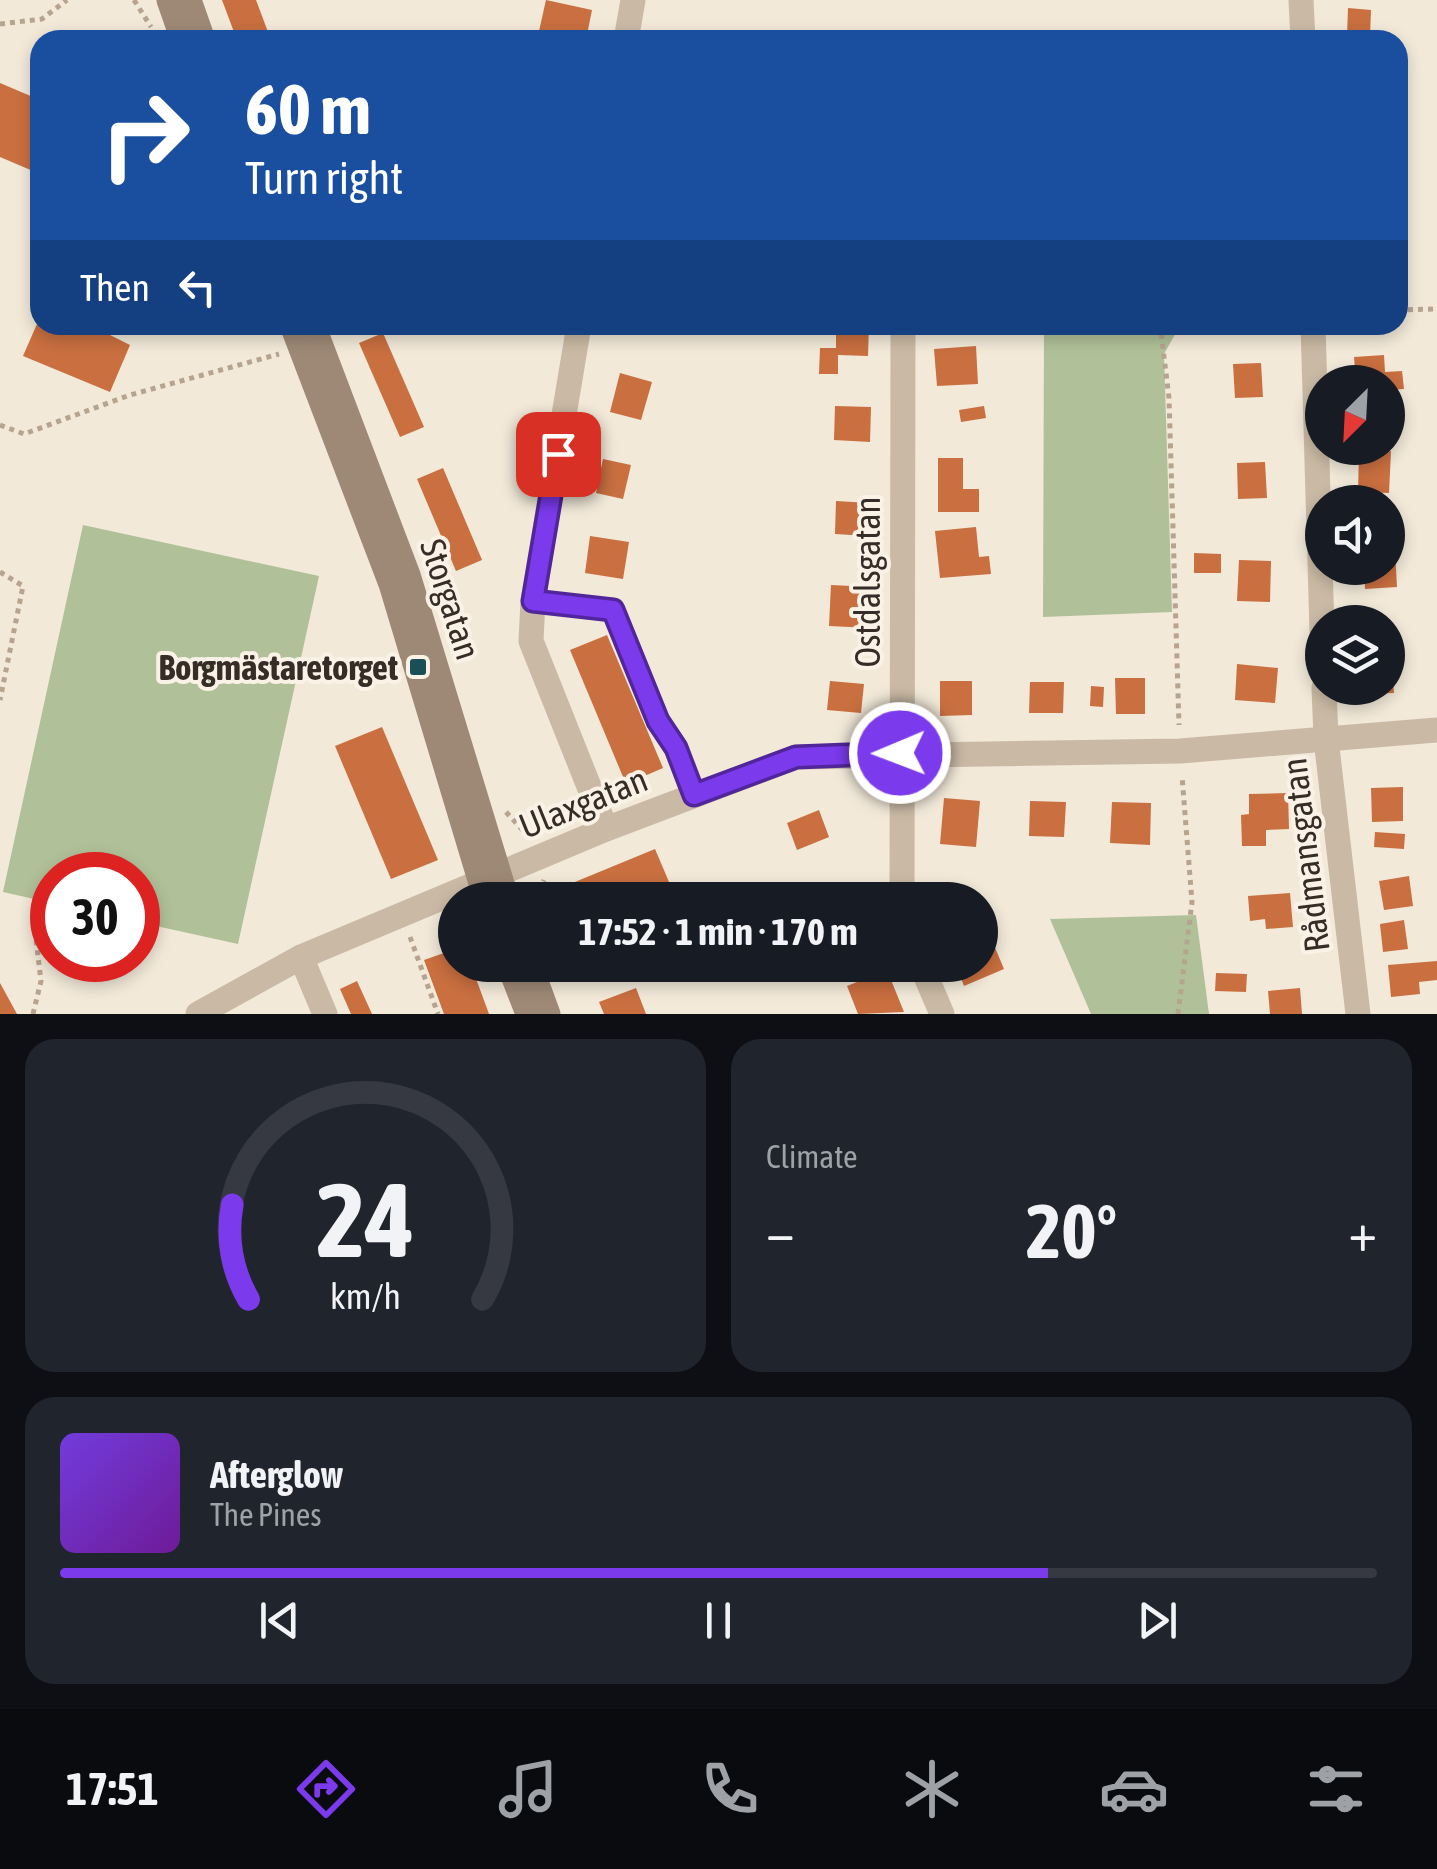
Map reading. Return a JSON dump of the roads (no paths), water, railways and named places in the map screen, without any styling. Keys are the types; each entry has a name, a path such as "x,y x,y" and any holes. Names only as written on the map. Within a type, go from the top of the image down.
{"main road":[{"path":"168,0 170,30"},
{"path":"190,0 200,30"},
{"name":"Storgatan","path":"283,335 390,584 487,882"},
{"name":"Storgatan","path":"317,335 408,575 487,882"},
{"path":"516,982 528,1014"},
{"path":"536,982 548,1014"}],"street":[{"path":"628,30 633,0"},
{"path":"1301,0 1302,30"},
{"path":"577,335 533,601 531,641 606,829"},
{"name":"Ostdalsgatan","path":"902,882 904,335"},
{"path":"1313,335 1321,605"},
{"name":"Rådmansgatan","path":"1325,705 1358,1014"},
{"name":"Ulaxgatan","path":"496,882 606,829 796,757 1180,751 1437,730"},
{"name":"Ulaxgatan","path":"198,1014 302,958 438,903"},
{"path":"302,958 326,1014"},
{"path":"928,982 942,1014"}],"lane":[{"path":"533,601 613,610 658,721 676,748 694,795"}],"place":[{"name":"Borgmästaretorget","path":"418,667"}]}
